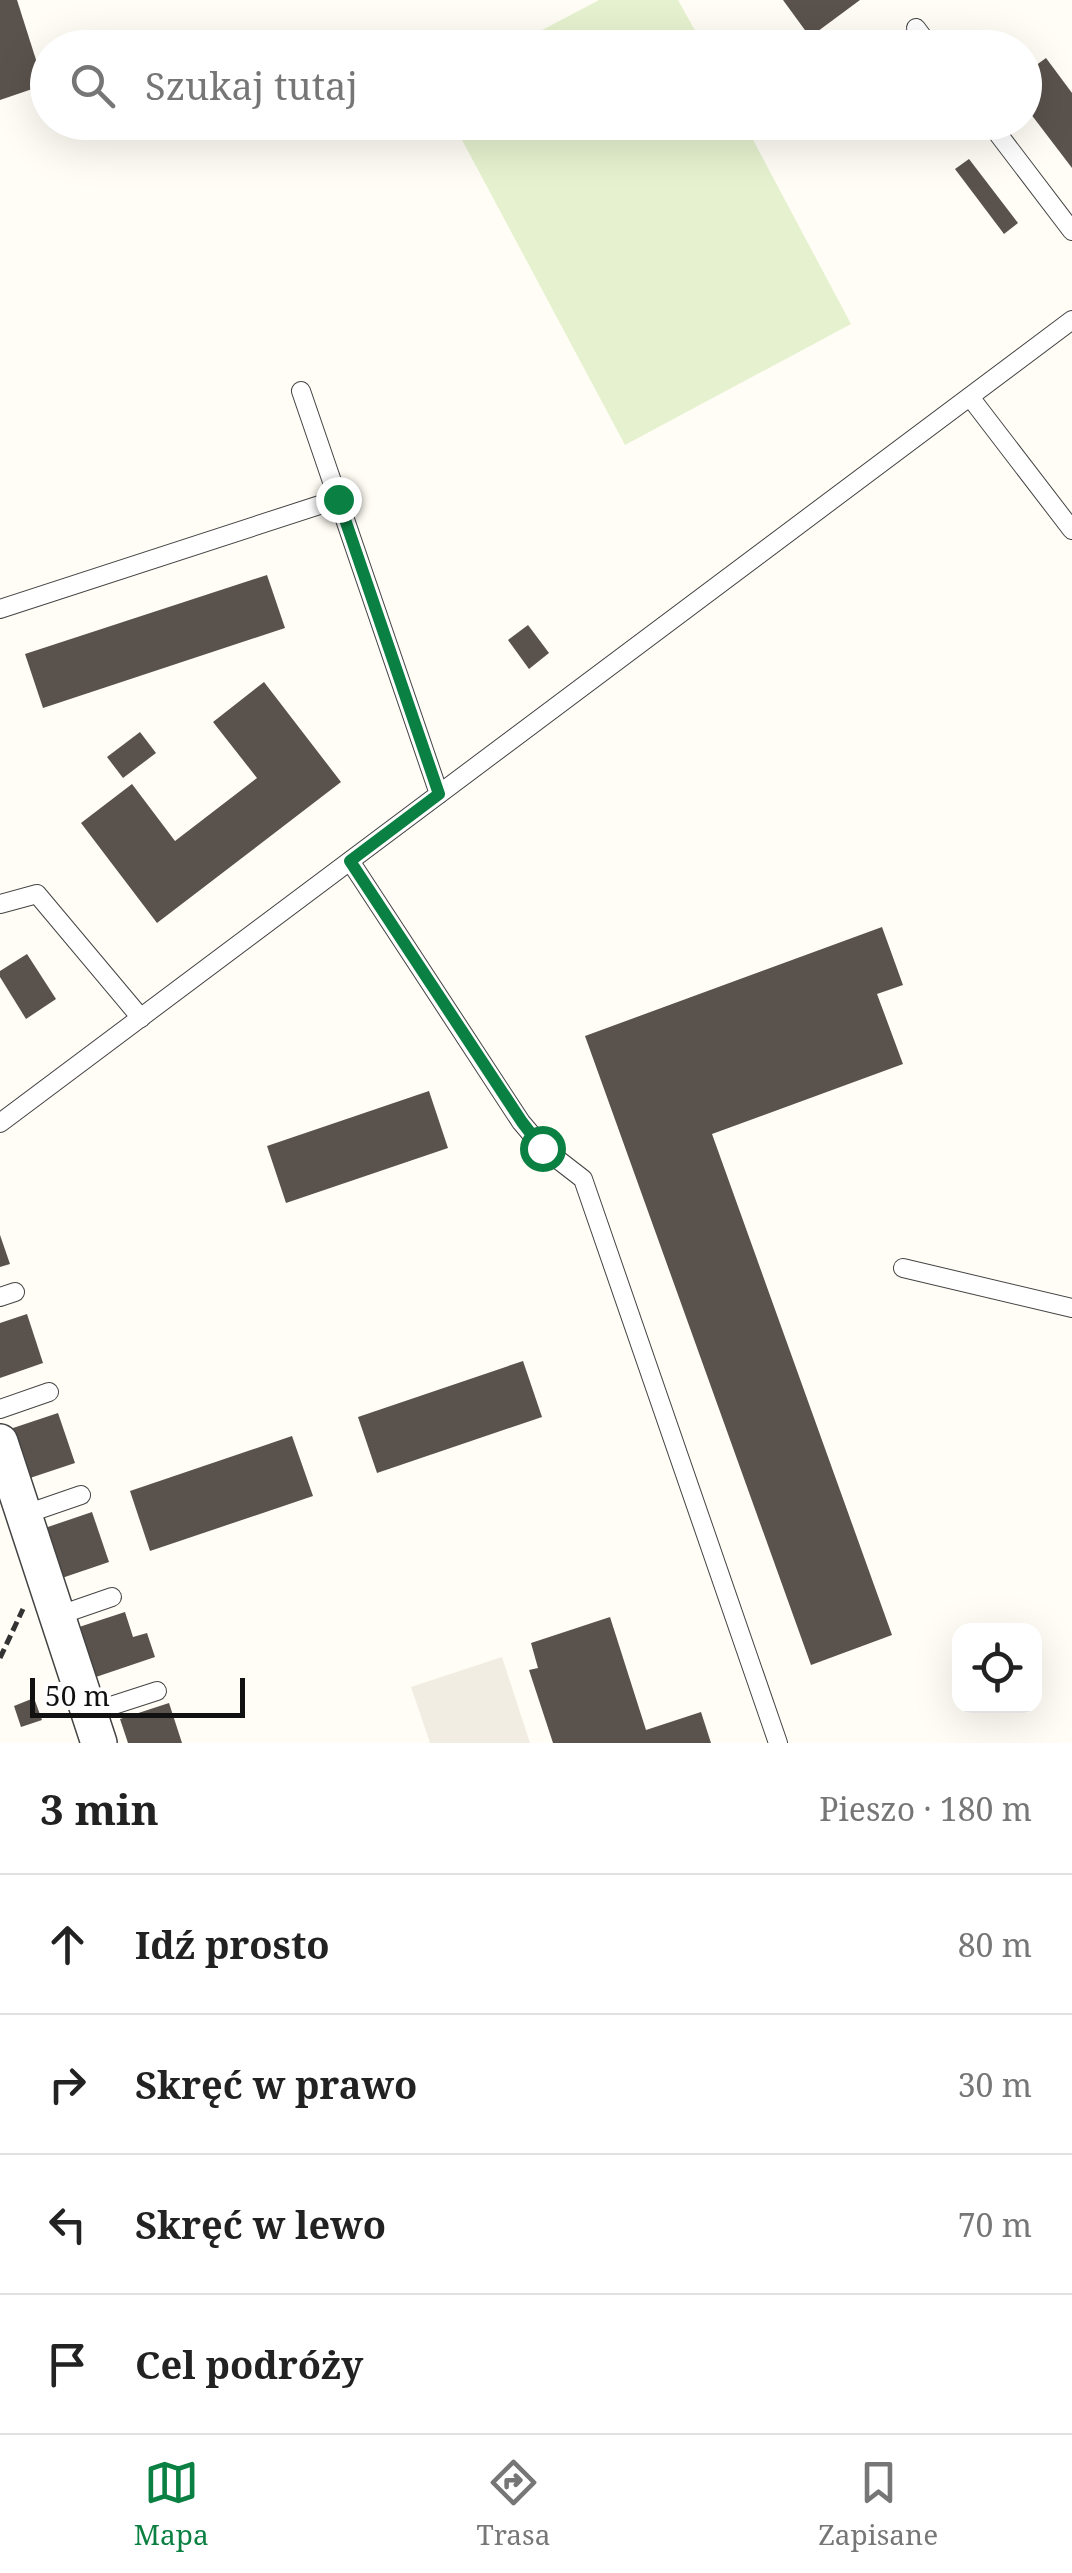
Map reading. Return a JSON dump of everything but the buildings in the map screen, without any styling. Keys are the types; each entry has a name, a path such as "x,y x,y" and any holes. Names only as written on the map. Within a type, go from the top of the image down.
{"street":[{"path":"0,1442 24,1515 43,1607 81,1707"}],"lane":[{"path":"1003,140 1072,231"},
{"path":"0,1124 1072,320"},
{"path":"301,391 439,794"},
{"path":"970,397 1072,530"},
{"path":"0,609 338,499"},
{"path":"350,861 522,1122 542,1148 582,1179 778,1743"},
{"path":"0,904 37,894 141,1018"},
{"path":"903,1268 1072,1308"},
{"path":"0,1409 48,1392"},
{"path":"24,1515 81,1495"},
{"path":"43,1607 112,1597"},
{"path":"81,1707 157,1691"}],"path":[{"path":"0,1658 43,1607"}],"green space":[{"path":"599,0 678,0 695,30 542,30"},
{"path":"462,140 753,140 851,324 625,445"}],"shaded area":[{"path":"502,1657 530,1743 430,1743 411,1687"}],"route":[{"path":"338,499 439,794 350,861 542,1148"}]}
